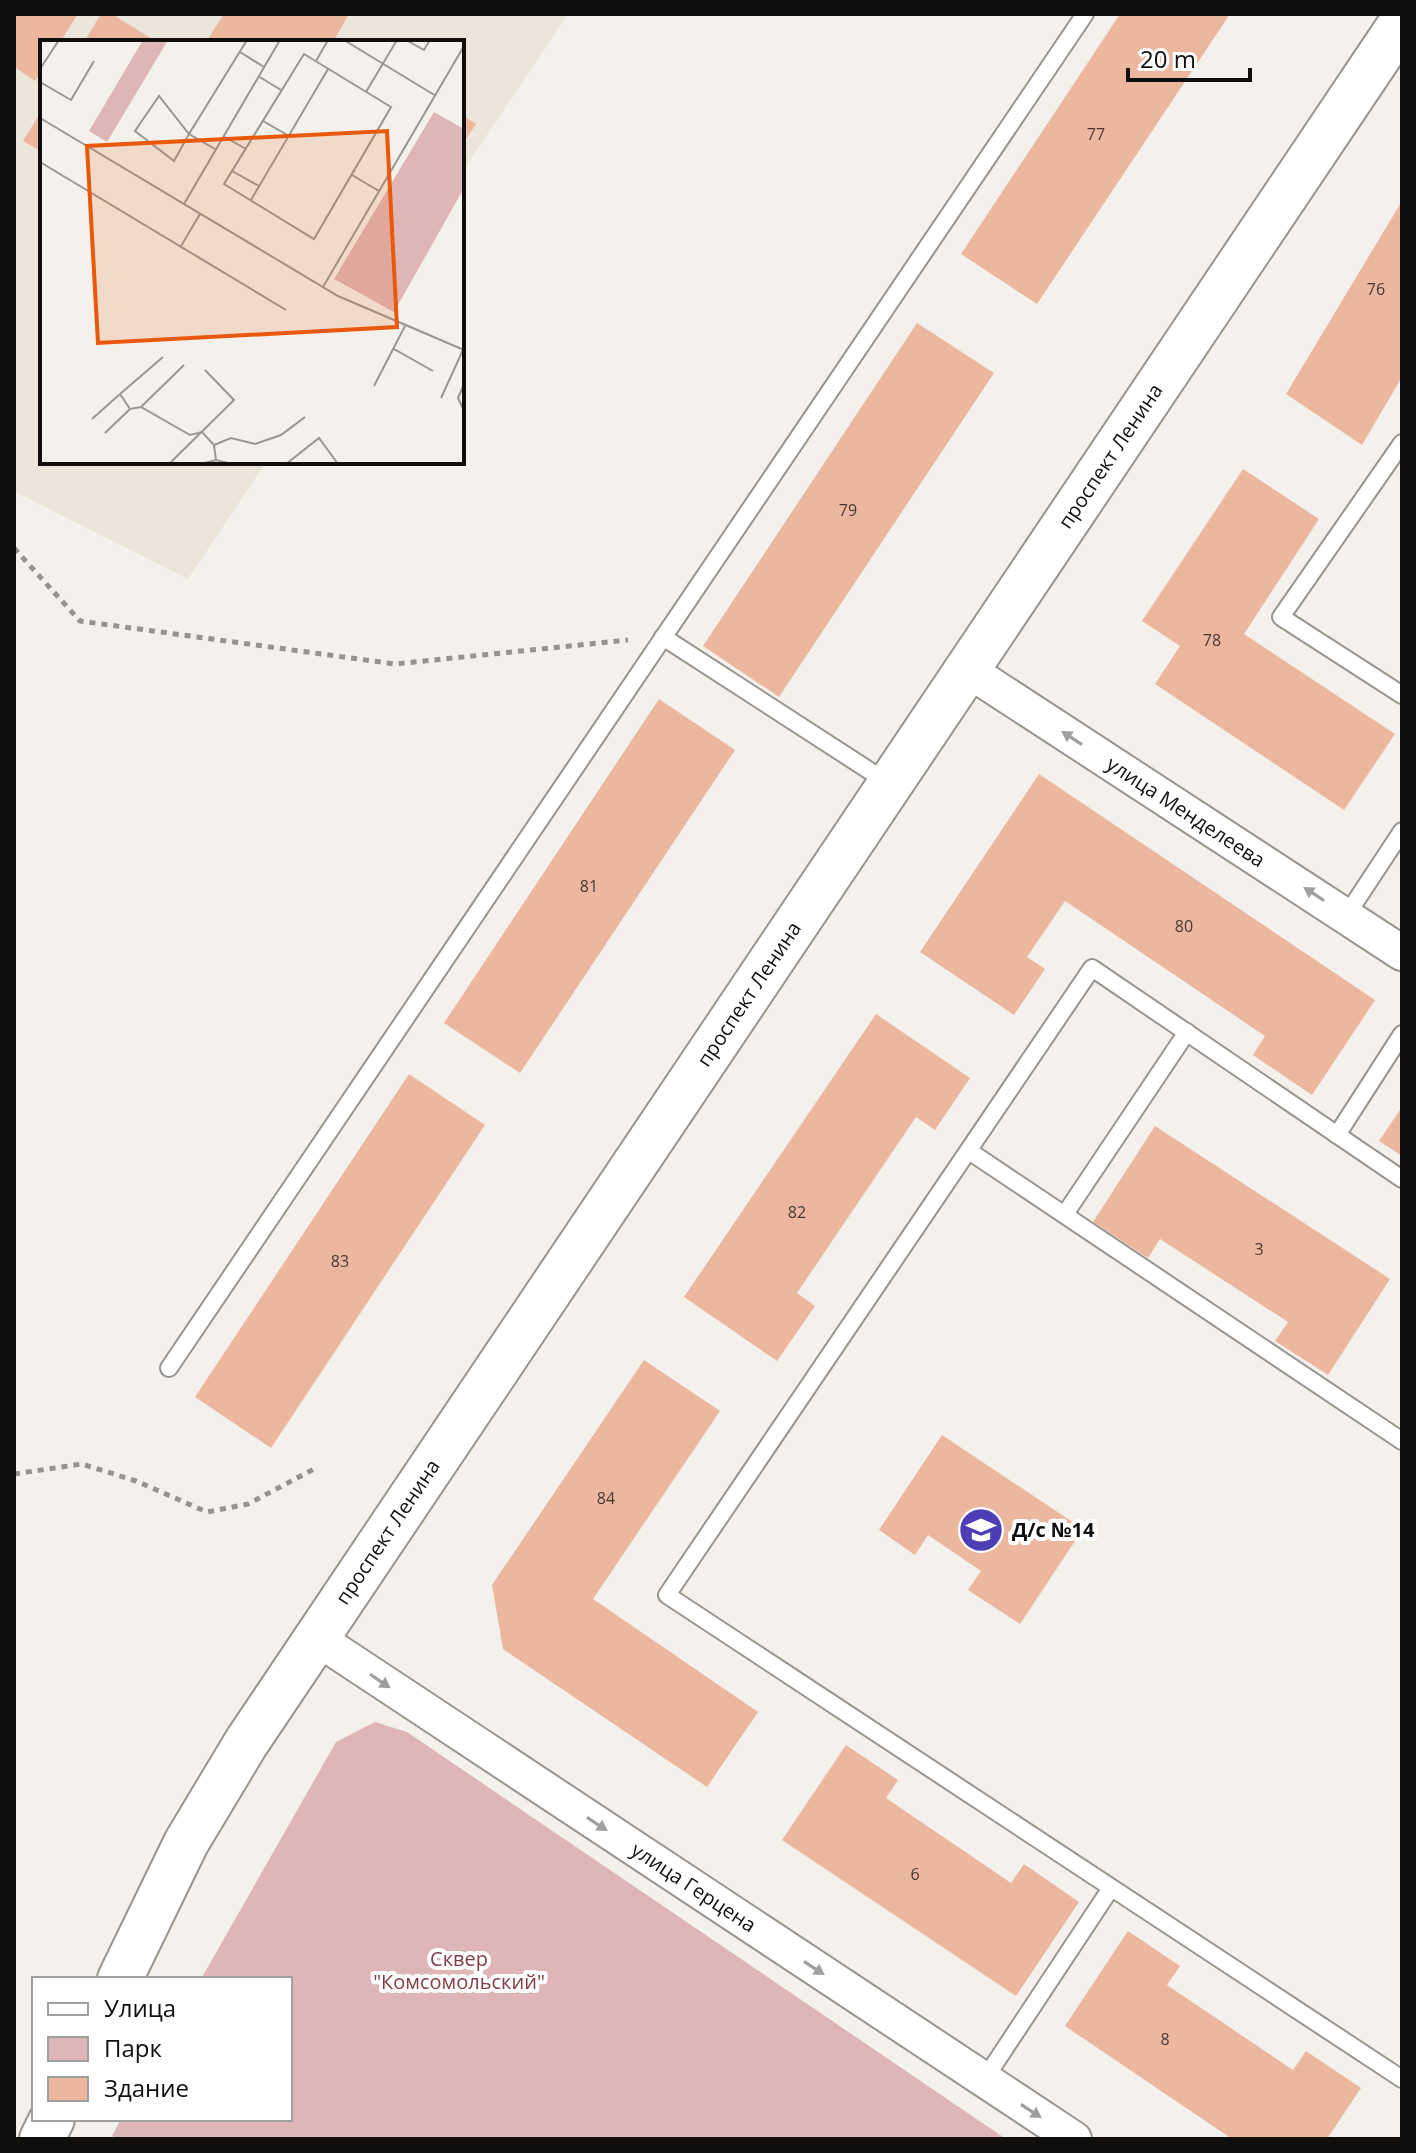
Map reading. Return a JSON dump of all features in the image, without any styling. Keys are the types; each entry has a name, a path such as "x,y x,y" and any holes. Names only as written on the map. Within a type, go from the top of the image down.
{"street":[{"name":"проспект Ленина","path":"121,1977 186,1843 315,1637 892,785 1402,22"},
{"name":"улица Менделеева","path":"968,670 1402,953"},
{"name":"улица Герцена","path":"315,1637 1074,2139"},
{"path":"42,2139 51,2121"}],"lane":[{"path":"169,1368 1085,14"},
{"path":"1402,443 1281,617 1402,695"},
{"path":"663,637 892,785"},
{"path":"1346,916 1402,831"},
{"path":"1402,1179 1092,968 667,1595 1402,2079"},
{"path":"1065,1214 1187,1032"},
{"path":"1337,1135 1402,1034"},
{"path":"969,1151 1402,1441"},
{"path":"984,2080 1111,1888"}],"path":[{"path":"14,548 80,621 395,664 663,637"},
{"path":"14,1474 82,1464 136,1481 207,1512 248,1504 314,1469"}],"shaded area":[{"path":"14,14 568,14 464,169 464,40 40,40 40,464 265,464 188,579 17,493 14,479"}],"green space":[{"name":"Сквер \"Комсомольский\"","path":"375,1722 407,1732 1006,2139 117,2139 112,2136 120,2121 292,2121 292,1977 202,1977 336,1742"}],"building":[{"path":"14,14 78,14 61,40 40,40 40,73 35,81 14,67"},
{"path":"101,14 112,14 154,40 85,40"},
{"path":"224,14 349,14 334,40 207,40"},
{"path":"1120,14 1230,14 1037,304 961,254"},
{"path":"40,113 40,151 23,141"},
{"path":"464,116 476,124 464,142"},
{"path":"1402,201 1402,377 1362,445 1286,394"},
{"path":"917,323 994,373 779,697 703,646"},
{"path":"1243,469 1319,519 1244,634 1395,734 1344,810 1155,684 1180,646 1142,621"},
{"path":"659,699 735,750 520,1073 444,1023"},
{"path":"1039,774 1375,1000 1312,1095 1253,1055 1265,1036 1065,901 1027,957 1045,969 1014,1015 920,952"},
{"path":"876,1014 970,1078 935,1130 916,1117 797,1293 815,1306 777,1361 684,1297"},
{"path":"409,1074 485,1125 271,1448 195,1397"},
{"path":"1402,1107 1402,1156 1379,1141"},
{"path":"1155,1126 1390,1279 1328,1375 1275,1341 1288,1322 1160,1239 1148,1258 1093,1222"},
{"path":"644,1360 720,1411 593,1599 758,1712 707,1787 503,1649 492,1585"},
{"name":"Д/с №14","path":"942,1435 1083,1529 1020,1624 968,1590 981,1571 928,1535 915,1555 879,1530"},
{"path":"846,1745 898,1780 886,1798 1011,1883 1024,1864 1079,1902 1016,1996 782,1840"},
{"path":"1128,1931 1180,1966 1167,1985 1293,2070 1306,2051 1361,2088 1327,2139 1232,2139 1065,2026"}],"place":[{"name":"Д/с №14","path":"981,1530"}]}
